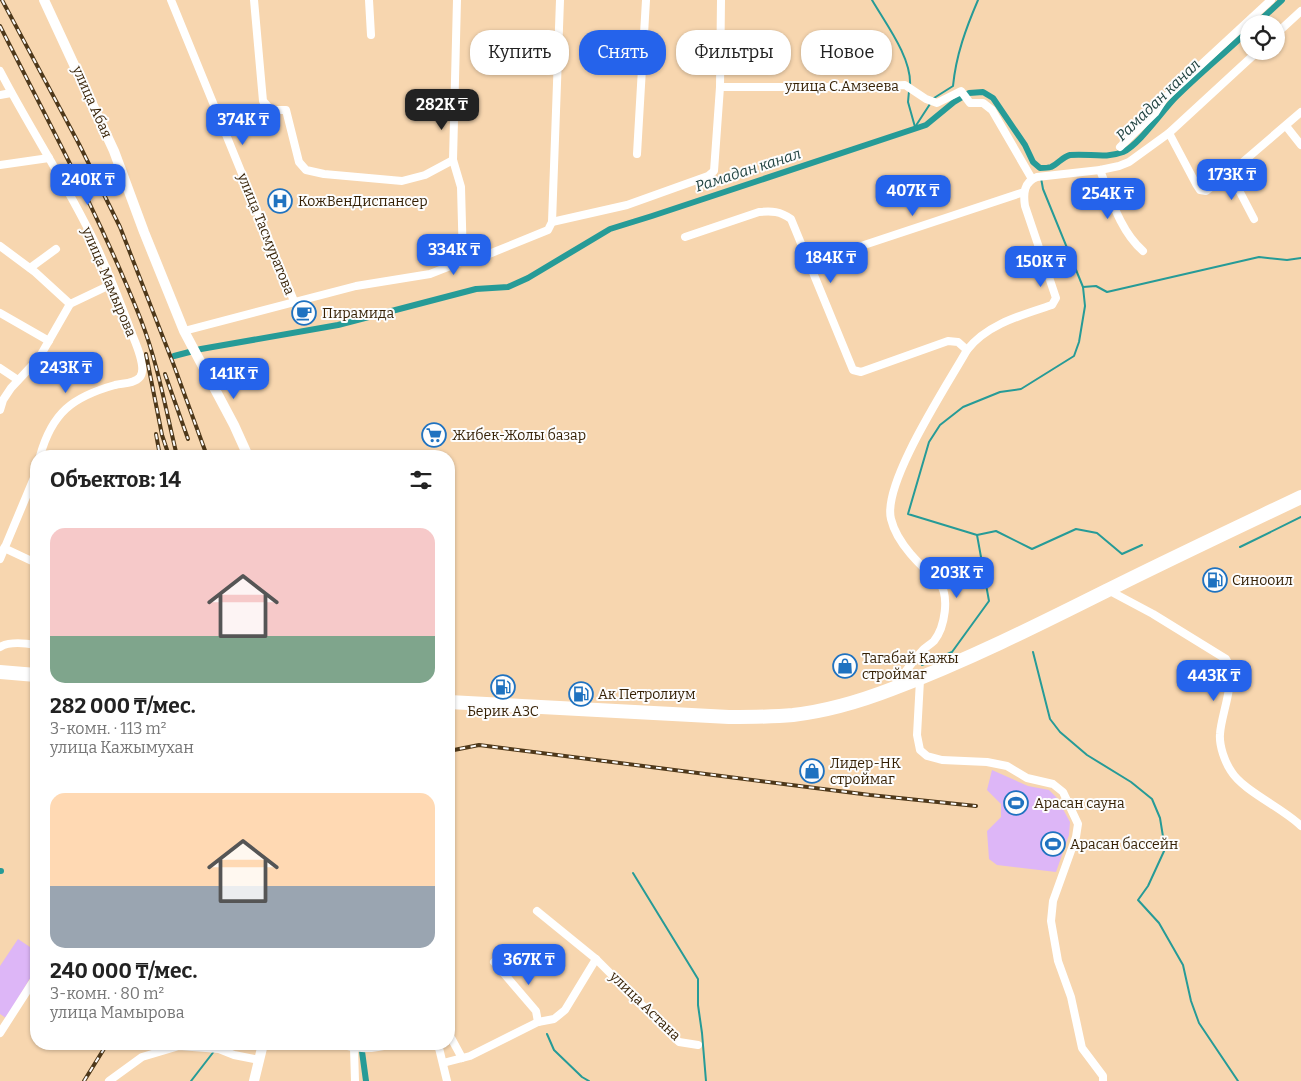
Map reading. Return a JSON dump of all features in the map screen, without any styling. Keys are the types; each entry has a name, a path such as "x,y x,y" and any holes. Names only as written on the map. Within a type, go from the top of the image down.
{"highway":[{"path":"455,702 647,714 763,717 795,715 824,710 874,696 920,680 1034,628 1108,590 1301,497"},
{"path":"0,672 30,674"}],"main road":[{"name":"улица Абая","path":"44,0 114,151 144,232 190,345 234,425 245,450"},
{"path":"254,1081 262,1050"}],"street":[{"name":"улица Тасмуратова","path":"171,0 294,301"},
{"path":"254,0 262,101 271,110 286,110 299,162 306,170 324,174 402,181 425,175 453,160"},
{"path":"369,0 371,36"},
{"path":"457,0 453,160 460,187 462,261"},
{"path":"184,331 356,286 430,274 462,261 490,254 548,230 552,222 560,0"},
{"path":"637,154 646,0"},
{"path":"552,222 627,205 708,176 714,171 720,87 721,0"},
{"path":"1120,146 1155,113 1164,100 1271,0"},
{"path":"1285,26 1301,11"},
{"path":"893,689 913,661 934,641 940,631 946,605 946,594 939,582 908,552 893,526 889,506 896,482 909,452 967,350 981,335 1000,324 1052,305 1055,302 1055,292 1025,206 1025,187 1032,179 1037,177 1100,170 1129,162 1169,133 1248,60"},
{"name":"улица Мамырова","path":"0,70 94,242 141,358 142,373 138,379 90,394 68,406 54,424 42,450"},
{"name":"улица С.Амзеева","path":"720,87 864,87 905,85 926,99 937,103 961,91 970,103 983,103 992,110 1032,179"},
{"path":"0,95 11,93"},
{"path":"1169,133 1196,184 1200,190 1206,191 1230,173 1301,112"},
{"path":"1286,126 1301,145"},
{"path":"0,165 48,158"},
{"path":"1100,170 1117,214 1128,235 1132,242 1143,251"},
{"path":"1230,173 1254,219"},
{"path":"812,266 852,249 1024,192"},
{"path":"685,237 759,212 772,211 782,213 791,219 812,266 853,370 861,372 948,342 958,342 967,350"},
{"path":"0,246 30,268 70,304"},
{"path":"30,268 56,249"},
{"path":"0,410 6,395 34,364 70,304 112,284"},
{"path":"0,313 49,341"},
{"path":"0,368 18,380"},
{"path":"0,559 30,488"},
{"path":"4,548 30,560"},
{"path":"1108,590 1153,614 1226,659 1230,668 1230,678 1220,735 1230,769 1246,786 1301,826"},
{"path":"0,648 4,645 15,643 30,644"},
{"path":"920,680 917,735 920,750 927,756 942,760 987,762 1007,766 1027,778 1053,784 1063,792 1078,824 1076,838 1053,902 1051,921 1058,961 1071,997 1082,1048 1103,1076 1104,1081"},
{"name":"улица Астана","path":"537,911 596,959 679,1042 698,1045"},
{"name":"улица Астана","path":"442,1063 470,1056 538,1022 554,1019 565,1010 596,959"},
{"path":"494,962 536,1011 538,1022"},
{"path":"0,1032 30,986"},
{"path":"455,1045 462,1058"},
{"path":"109,1081 142,1057 166,1050"},
{"path":"222,1050 234,1055 259,1060"},
{"path":"354,1050 356,1081"},
{"path":"439,1050 447,1081"}],"shaded area":[{"name":"Арасан сауна","path":"992,770 1028,786 1049,790 1057,798 1070,822 1069,835 1056,872 997,865 989,859 987,831 1001,817 1001,804 987,790"},
{"path":"18,939 30,947 30,978 6,1018 0,1014 0,966"}],"waterway":[{"path":"872,0 903,53 910,75 910,86"},
{"path":"934,98 953,86 956,63 962,42 978,0"},
{"name":"Рамадан канал","path":"1266,15 1282,0"},
{"name":"Рамадан канал","path":"174,356 201,349 338,325 476,289 508,287 528,278 610,229 926,125 954,102 969,93 983,92 993,98 1025,145 1033,162 1040,168 1051,167 1070,155 1103,155 1123,152 1136,142 1176,97 1240,38"},
{"path":"909,91 908,102 915,127"},
{"path":"915,127 930,104"},
{"path":"1041,178 1043,189 1083,287 1085,306 1079,342 1074,356 1021,389 1000,392 963,407 940,425 929,442 908,514 977,535 996,531 1032,549 1076,529 1097,533 1122,554 1142,545"},
{"path":"1083,287 1096,286 1107,292 1259,257 1287,260 1301,258"},
{"path":"1240,547 1301,517"},
{"path":"922,665 952,652 989,601 977,535"},
{"path":"1033,652 1050,719 1060,732 1087,755 1131,782 1152,799 1160,818 1165,849 1148,886 1138,900 1159,923 1183,965 1191,1001 1199,1023 1238,1081"},
{"path":"633,873 698,979 698,1005 706,1081"},
{"path":"547,1034 554,1050 582,1077 589,1081"},
{"path":"191,1081 215,1050"},
{"path":"362,1050 366,1081"}],"railway":[{"path":"2,0 79,144 120,227 205,450"},
{"path":"0,26 92,208 141,320 157,371 176,450"},
{"path":"146,354 162,435 167,450"},
{"path":"165,374 188,439"},
{"path":"156,434 159,450"},
{"path":"455,750 479,745 870,795 976,806"},
{"path":"84,1081 103,1050"}],"place":[{"name":"КожВенДиспансер","path":"280,201"},
{"name":"Пирамида","path":"304,313"},
{"name":"Жибек-Жолы базар","path":"434,435"},
{"name":"Синооил","path":"1215,580"},
{"name":"Тагабай Кажы строймаг","path":"845,666"},
{"name":"Берик АЗС","path":"503,687"},
{"name":"Ак Петролиум","path":"581,694"},
{"name":"Лидер-НК строймаг","path":"812,771"},
{"name":"Арасан сауна","path":"1016,803"},
{"name":"Арасан бассейн","path":"1053,844"}]}
